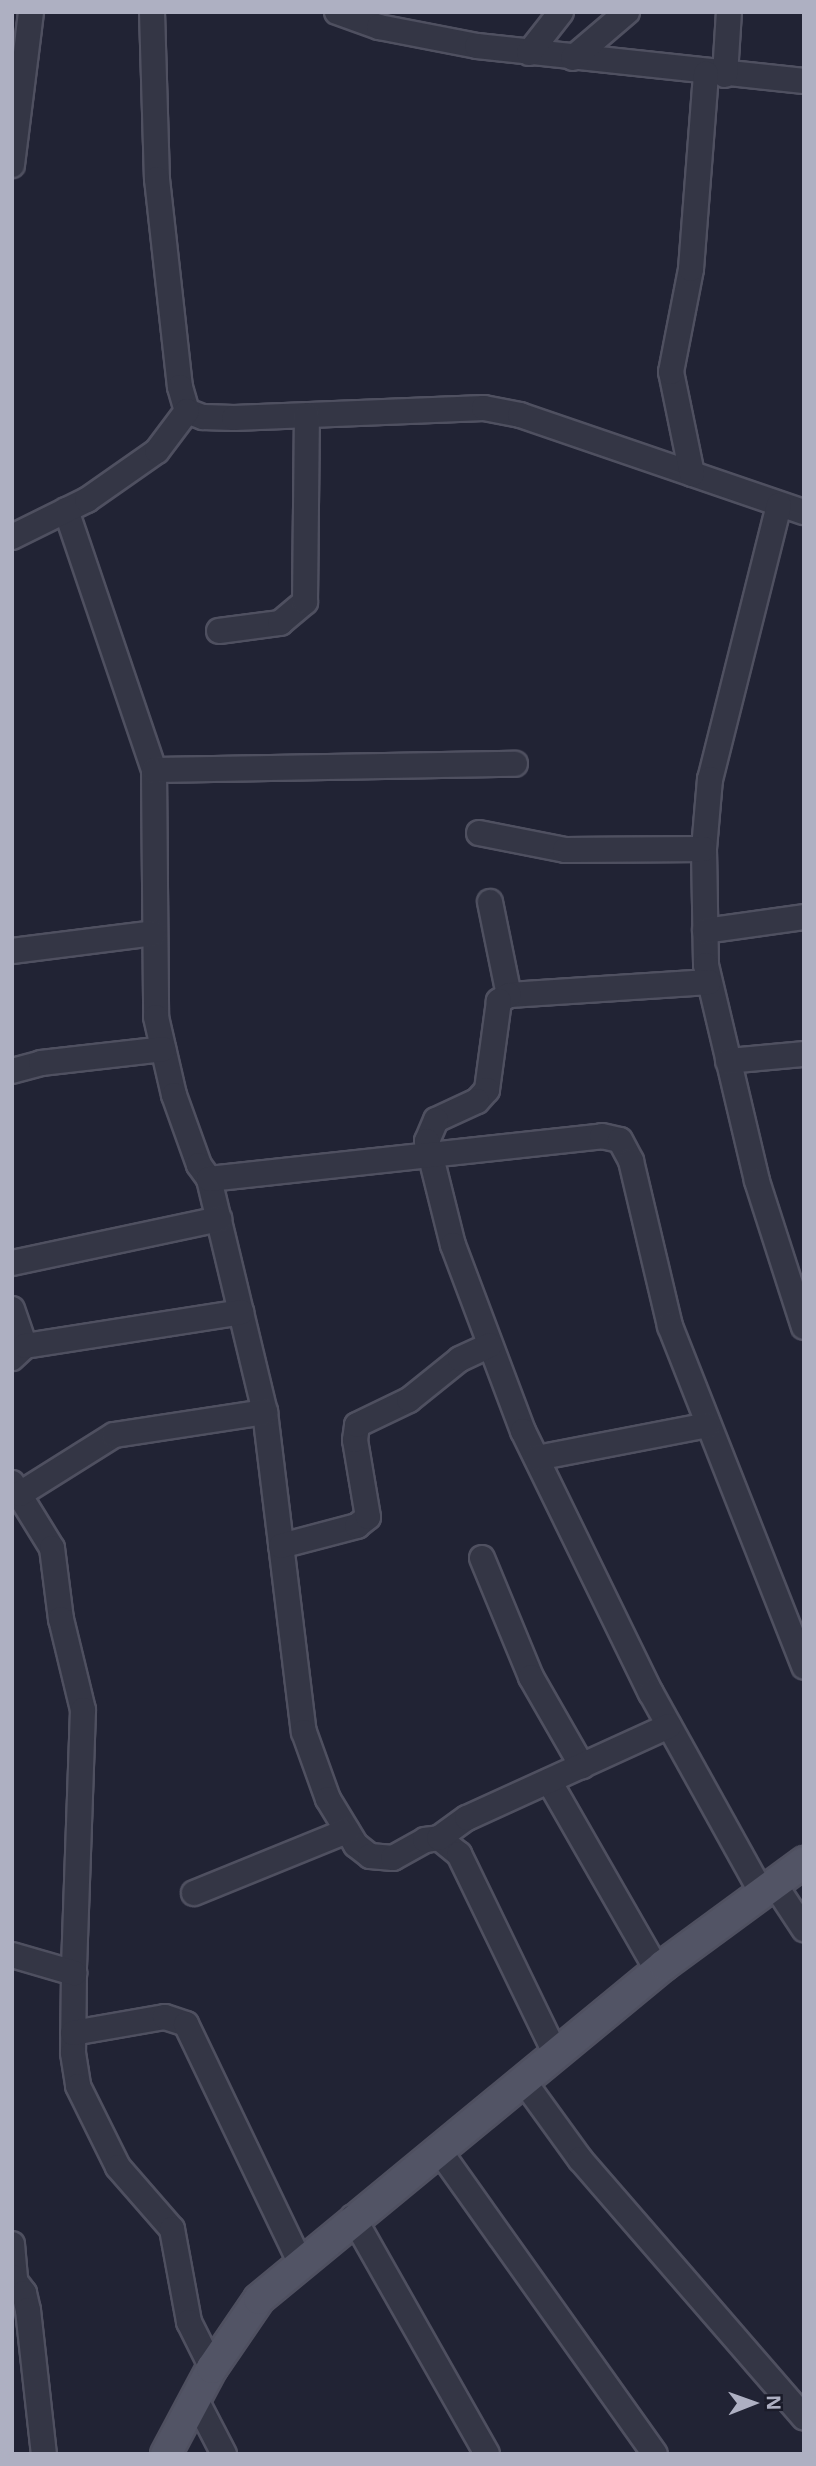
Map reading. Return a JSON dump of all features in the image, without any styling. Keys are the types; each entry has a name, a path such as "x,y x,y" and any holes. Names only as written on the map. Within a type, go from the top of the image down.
{"main road":[{"path":"166,2454 212,2368 259,2299 353,2217 441,2153 658,1971 804,1862"}],"street":[{"path":"12,164 31,12"},
{"path":"152,12 158,179 180,387 187,411"},
{"path":"337,12 379,27 529,52 715,75 804,81"},
{"path":"529,52 561,12"},
{"path":"573,58 627,12"},
{"path":"692,474 671,372 691,269 715,75 729,12"},
{"path":"187,411 203,417 484,408 526,417 804,512"},
{"path":"12,537 66,510 158,451 187,411"},
{"path":"219,631 280,623 305,601 307,415"},
{"path":"779,505 710,779 704,849 705,930 709,982 757,1181 804,1327"},
{"path":"66,510 154,770 153,990 163,1049 195,1154 209,1179 265,1412 304,1732 328,1799 356,1845 370,1856 393,1858 425,1840 439,1838 467,1818 669,1726"},
{"path":"154,770 515,764"},
{"path":"479,833 565,850 704,849"},
{"path":"490,902 509,995"},
{"path":"705,930 804,917"},
{"path":"12,951 154,933"},
{"path":"709,982 509,995 495,1009 487,1090 477,1101 436,1120 427,1141 453,1245 490,1345 537,1458 669,1726 769,1890 804,1929"},
{"path":"12,1070 41,1063 163,1049"},
{"path":"728,1061 804,1054"},
{"path":"209,1179 602,1136 620,1140 631,1161 670,1325 804,1667"},
{"path":"12,1263 219,1219"},
{"path":"12,1310 19,1352 241,1312"},
{"path":"281,1546 357,1526 368,1517 355,1440 357,1425 409,1400 460,1359 490,1345"},
{"path":"212,2368 188,2322 172,2229 118,2167 82,2103 73,2033 83,1710 61,1619 52,1548 16,1488 114,1436 265,1412"},
{"path":"537,1458 708,1425"},
{"path":"482,1558 531,1676 582,1766"},
{"path":"549,1781 658,1971"},
{"path":"194,1893 347,1831"},
{"path":"439,1838 458,1854 556,2057"},
{"path":"12,1955 74,1973"},
{"path":"73,2033 165,2017 187,2024 300,2262"},
{"path":"525,2082 580,2159 804,2418"},
{"path":"441,2153 655,2454"},
{"path":"353,2217 487,2454"},
{"path":"12,2244 14,2278 29,2310 44,2454"},
{"path":"195,2398 224,2454"}]}
